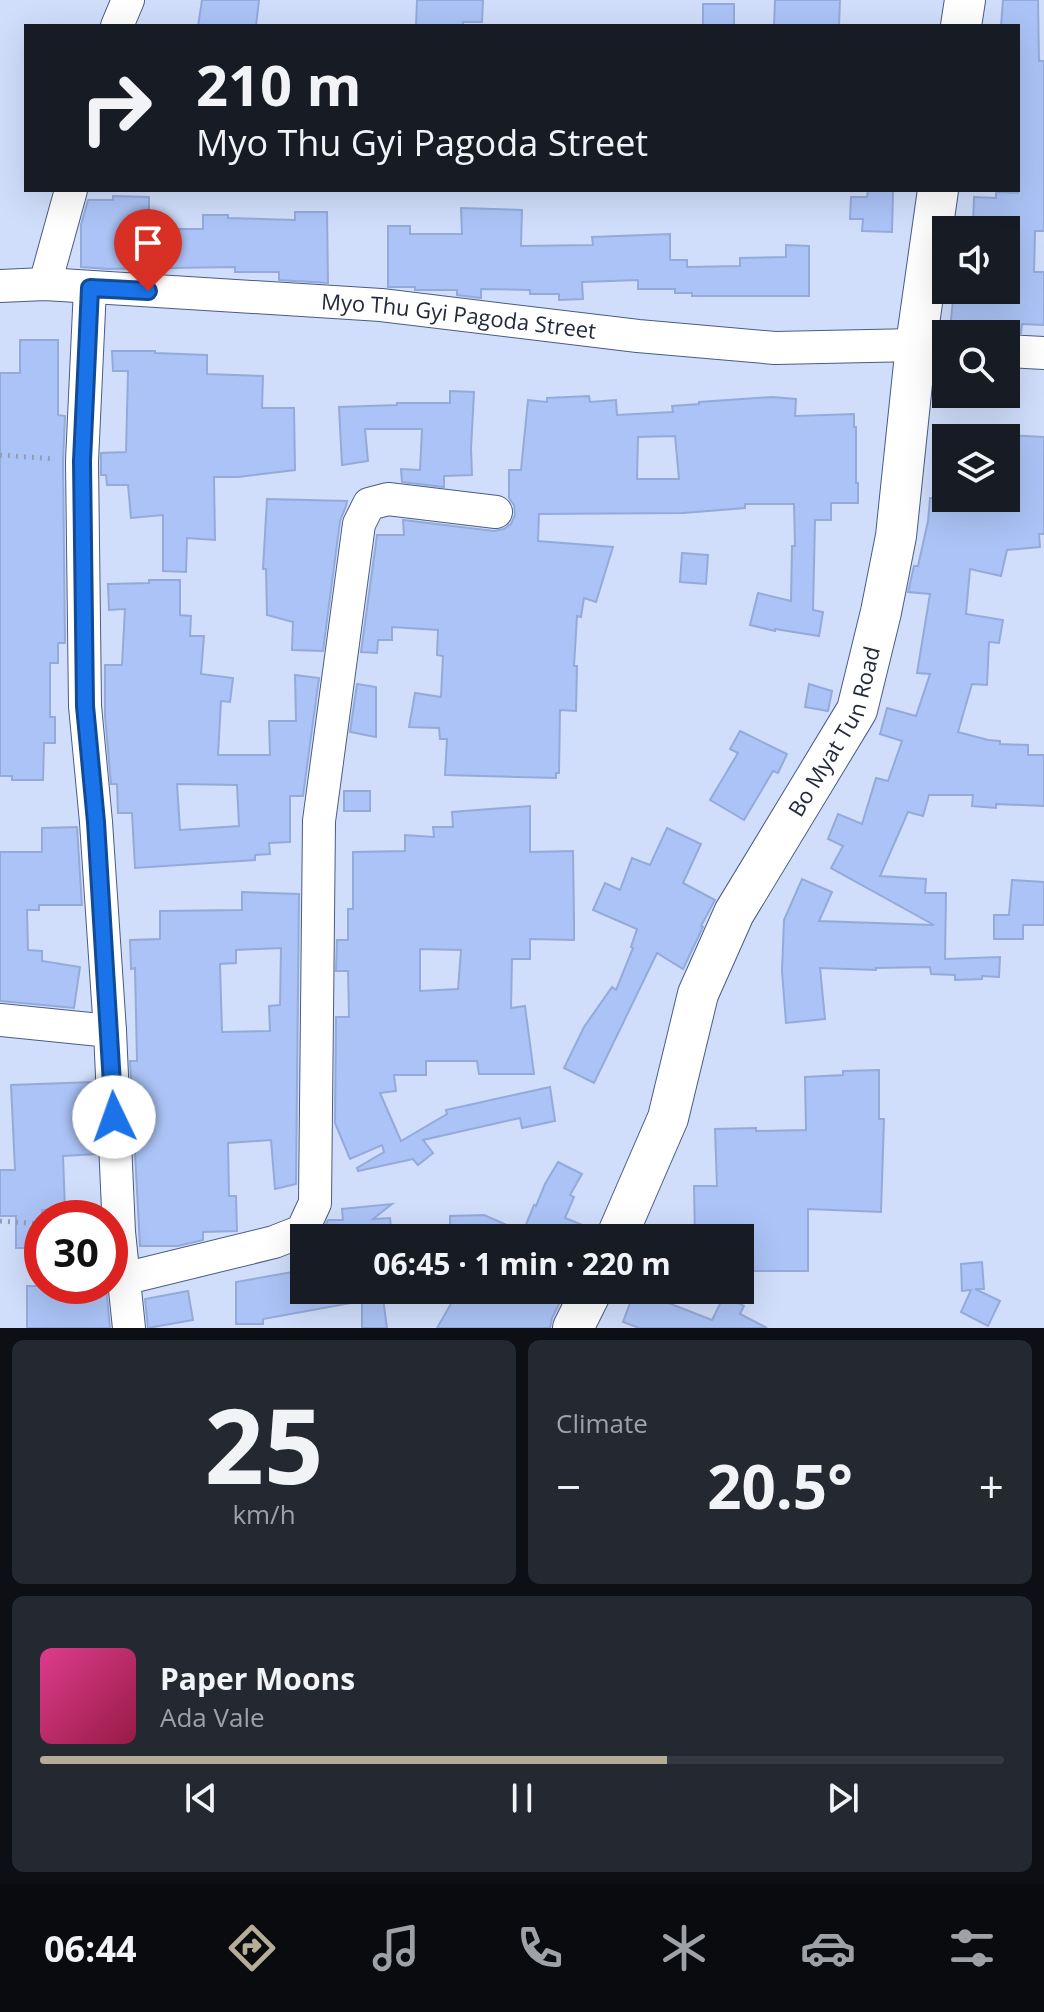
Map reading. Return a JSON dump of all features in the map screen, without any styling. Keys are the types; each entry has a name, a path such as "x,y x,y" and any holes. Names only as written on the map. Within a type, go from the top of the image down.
{"main road":[{"path":"961,24 965,0"},
{"name":"Bo Myat Tun Road","path":"622,1224 668,1118 698,994 734,913 857,710 881,612 931,346 938,192"},
{"path":"573,1328 585,1304"}],"street":[{"path":"118,24 128,0"},
{"path":"45,284 70,192"},
{"name":"Myo Thu Gyi Pagoda Street","path":"0,286 45,284 381,305 638,336 775,348 931,346"},
{"path":"90,288 82,461 85,706 96,822 119,1200"},
{"path":"1020,352 1044,353"},
{"path":"128,1278 274,1242 302,1231 315,1203 319,821 359,524 369,504 388,499 496,512"},
{"path":"0,1020 110,1031"},
{"path":"126,1304 129,1328"}],"path":[{"path":"0,455 82,461"},
{"path":"0,1221 24,1223"}],"building":[{"path":"202,0 259,0 256,24 198,24"},
{"path":"417,0 483,0 482,22 416,24"},
{"path":"775,0 840,0 839,24 774,24"},
{"path":"1003,0 1038,0 1039,61 1044,61 1044,231 1035,231 1034,272 1044,272 1044,325 1022,324 1020,333 1020,320 951,320 953,304 1020,304 1020,216 973,216 974,197 996,198 996,192 1020,192 1020,24 1001,24"},
{"path":"703,4 734,4 734,24 703,24"},
{"path":"868,192 893,192 892,232 862,231 863,219 850,219 851,197 867,197"},
{"path":"113,196 149,197 149,229 203,229 203,215 295,220 295,212 327,212 328,283 279,280 279,272 235,272 235,267 81,267 81,225 88,200 113,200"},
{"path":"461,208 522,210 521,246 593,245 592,237 670,234 670,260 687,260 687,267 740,266 740,258 786,257 786,245 809,246 809,296 692,296 692,293 675,293 675,289 638,289 638,280 582,282 583,299 559,300 559,294 530,294 530,290 481,289 481,298 457,295 457,290 388,287 388,226 410,226 410,234 462,234"},
{"path":"20,340 58,340 58,415 65,416 65,643 58,643 58,663 50,663 50,717 55,717 55,743 44,743 43,780 12,780 12,776 0,776 0,373 20,373"},
{"path":"112,351 207,355 207,374 263,376 262,408 294,408 295,470 214,477 215,540 187,538 186,572 163,571 163,515 131,518 128,485 107,485 106,475 101,475 101,453 126,452 128,371 113,371"},
{"path":"450,391 474,392 472,475 444,476 444,487 402,482 401,469 420,470 422,429 365,429 368,461 342,465 339,407 450,403"},
{"path":"589,396 590,402 616,400 617,415 673,412 672,406 772,397 796,399 795,416 854,414 858,503 831,503 831,520 815,520 813,610 823,612 819,636 750,625 758,593 791,601 794,504 745,504 745,508 683,513 539,514 538,541 613,547 596,602 584,598 581,617 577,616 574,666 577,666 576,711 560,710 559,773 556,773 556,778 445,775 447,739 440,739 439,728 409,727 415,693 441,697 443,656 437,655 438,630 392,627 392,640 378,640 377,653 361,652 377,535 404,535 403,520 494,531 511,524 515,515 509,498 509,470 521,470 528,400 547,402 547,398","holes":["675,436 679,479 637,479 638,437"]},
{"path":"1020,436 1044,437 1044,534 1039,534 1040,547 1007,550 1001,576 970,569 966,614 1003,620 999,643 989,642 987,685 972,684 958,732 1000,741 1000,744 1028,745 1028,755 1044,755 1044,806 972,806 973,795 929,795 923,816 908,812 880,876 926,879 925,893 946,893 945,959 1000,957 999,977 955,980 955,975 931,974 930,967 876,970 820,968 825,1019 786,1023 782,971 784,920 802,879 832,892 819,921 934,925 831,868 843,846 828,839 838,814 862,824 876,778 888,781 902,741 880,734 887,708 916,716 930,674 917,673 930,594 908,592 914,566 918,566 930,498 932,512 1020,512"},
{"path":"267,499 347,501 340,521 323,651 292,650 293,622 267,615 266,569 263,569"},
{"path":"682,553 708,555 706,584 680,582"},
{"path":"149,580 180,580 180,615 191,616 190,636 204,636 201,674 233,678 230,702 221,701 218,755 270,755 269,721 296,721 295,675 319,678 303,796 290,796 290,842 269,843 270,854 255,855 255,860 135,868 132,813 118,813 117,784 111,784 105,716 105,665 122,665 125,609 109,610 108,584 149,583","holes":["177,784 237,785 239,826 180,830"]},
{"path":"357,684 376,687 376,737 350,732"},
{"path":"809,684 832,691 828,711 805,707"},
{"path":"740,731 787,754 778,773 773,771 744,820 710,800 738,753 730,749"},
{"path":"344,791 370,791 370,811 344,811"},
{"path":"530,806 530,852 573,851 574,940 530,939 530,959 512,959 511,1008 525,1006 534,1074 479,1074 477,1061 426,1061 426,1075 394,1075 396,1091 380,1093 401,1141 447,1114 446,1110 550,1087 555,1121 522,1128 520,1118 423,1140 433,1153 418,1165 413,1159 358,1171 357,1168 384,1152 382,1145 350,1159 335,1123 336,1017 349,1017 348,971 336,971 337,940 348,940 348,909 353,909 353,852 405,851 405,835 434,837 433,827 453,827 452,812","holes":["420,949 461,950 458,989 420,991"]},
{"path":"77,827 82,905 39,905 39,910 27,910 28,950 42,951 42,961 80,967 74,1008 0,1001 0,852 42,852 42,828"},
{"path":"667,828 701,844 683,883 715,900 683,969 657,953 594,1083 564,1068 584,1027 612,987 616,990 633,948 637,929 593,910 605,883 620,890 632,858 650,865"},
{"path":"1012,880 1044,882 1044,925 1023,925 1023,939 994,939 994,915 1009,915"},
{"path":"242,892 299,894 296,1184 275,1189 271,1140 228,1143 229,1196 236,1196 237,1231 203,1232 203,1240 178,1246 140,1246 130,1061 137,1061 135,968 131,969 130,940 160,939 160,911 242,910","holes":["281,948 280,1005 269,1006 270,1031 222,1032 220,964 236,963 236,950"]},
{"path":"879,1070 879,1119 884,1119 881,1212 808,1209 808,1271 754,1271 754,1224 695,1224 694,1186 717,1186 715,1129 806,1130 805,1077 843,1075 843,1071"},
{"path":"93,1082 96,1154 63,1156 65,1200 24,1200 24,1248 16,1248 16,1216 0,1216 0,1170 15,1170 11,1085"},
{"path":"558,1162 582,1174 570,1195 574,1197 565,1218 580,1224 526,1224"},
{"path":"392,1204 373,1219 390,1218 391,1224 326,1224 328,1220 343,1220 342,1209"},
{"path":"484,1215 505,1224 450,1224 450,1216"},
{"path":"982,1262 984,1289 975,1289 1000,1301 988,1326 961,1312 971,1290 962,1291 961,1264"},
{"path":"290,1272 290,1304 346,1304 263,1319 263,1324 236,1324 236,1282"},
{"path":"188,1291 193,1320 148,1328 145,1299"},
{"path":"27,1304 108,1304 110,1328 27,1328"},
{"path":"362,1304 384,1304 387,1328 362,1328"},
{"path":"451,1304 559,1304 550,1328 437,1328"},
{"path":"630,1304 671,1304 712,1320 720,1304 740,1304 744,1306 740,1314 767,1328 639,1328 623,1322"}],"route":[{"path":"114,1117 96,822 85,706 82,461 90,288 148,291"}]}
